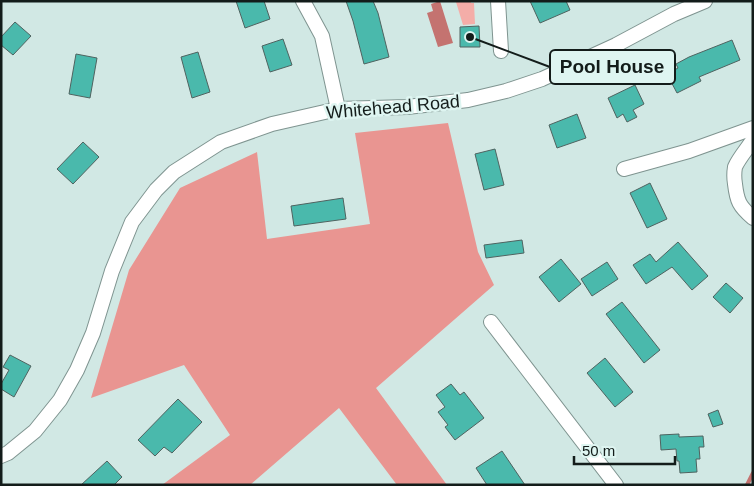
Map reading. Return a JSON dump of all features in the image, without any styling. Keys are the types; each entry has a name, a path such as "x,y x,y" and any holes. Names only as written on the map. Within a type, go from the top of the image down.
{"street":[{"path":"303,1 322,36 338,109"},
{"path":"498,1 501,51"},
{"name":"Whitehead Road","path":"1,456 8,453 35,431 60,400 77,370 93,333 112,271 132,222 156,190 174,172 221,142 272,124 338,109 407,107 459,101 506,92 542,79 616,45 674,14 704,1"},
{"path":"624,169 688,151 753,128"},
{"path":"753,140 739,160 734,176 736,198 739,205 753,218"},
{"path":"491,322 616,485"}],"shaded area":[{"path":"440,1 453,43 438,47 427,13 433,11 431,4"},
{"path":"471,1 471,3 474,3 475,24 463,25 456,2"},
{"path":"448,123 478,252 494,285 376,388 447,485 397,485 339,408 250,485 162,485 230,435 184,365 91,398 129,270 180,188 257,152 267,239 370,224 355,133"}],"building":[{"path":"236,1 264,1 270,19 245,28"},
{"path":"346,1 373,1 378,13 389,57 364,64"},
{"path":"530,1 566,1 570,10 540,23"},
{"path":"15,22 31,36 13,55 1,45 1,37"},
{"path":"479,26 480,47 460,47 460,27"},
{"path":"283,39 292,65 270,72 262,46"},
{"path":"732,40 740,60 699,77 701,81 677,93 667,74 678,68 676,64"},
{"path":"198,52 210,92 192,98 181,57"},
{"path":"76,54 97,58 90,98 69,94"},
{"path":"635,85 644,104 633,110 637,117 627,122 623,114 617,118 608,98"},
{"path":"577,114 586,138 557,148 549,125"},
{"path":"83,142 99,157 73,184 57,169"},
{"path":"495,149 504,185 484,190 475,154"},
{"path":"650,183 667,219 647,228 630,193"},
{"path":"343,198 346,219 294,226 291,206"},
{"path":"522,240 524,253 486,258 484,245"},
{"path":"678,242 708,276 692,290 672,267 646,284 633,265 650,254 656,262"},
{"path":"561,259 581,284 559,302 539,277"},
{"path":"607,262 618,279 592,296 581,279"},
{"path":"726,283 743,298 730,313 713,297"},
{"path":"622,302 660,350 644,363 606,314"},
{"path":"10,355 31,366 14,397 1,389 1,384 9,370 3,367"},
{"path":"605,358 633,392 615,407 587,373"},
{"path":"451,384 460,395 464,392 484,418 455,440 445,427 448,425 438,412 445,407 436,395"},
{"path":"178,399 202,422 172,453 164,447 155,456 138,440"},
{"path":"718,410 723,424 713,427 708,414"},
{"path":"679,434 679,437 703,436 704,447 699,447 700,459 696,459 697,472 680,473 676,449 661,450 660,435"},
{"path":"502,451 525,485 487,485 476,468"},
{"path":"107,461 122,477 114,485 81,485"}],"waterway":[{"path":"747,485 753,473"}],"place":[{"name":"Pool House","path":"470,37"}]}
